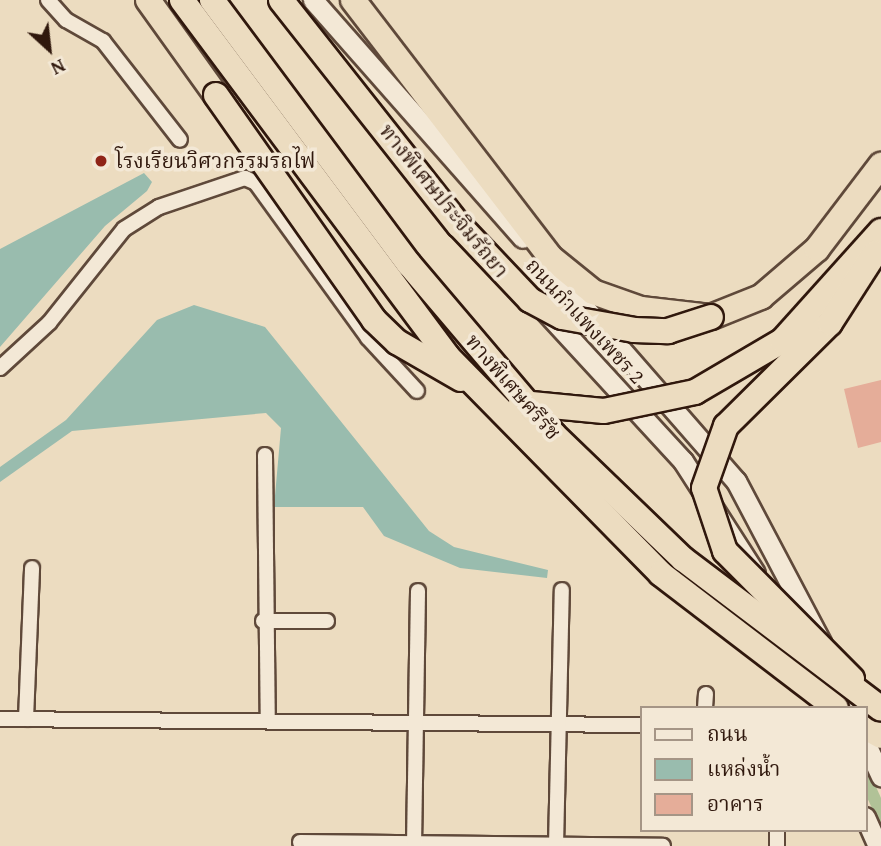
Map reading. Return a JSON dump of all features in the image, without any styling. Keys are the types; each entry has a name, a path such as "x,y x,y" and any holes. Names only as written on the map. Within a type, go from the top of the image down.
{"highway":[{"path":"148,0 374,320 424,359 513,402 604,411 695,392 782,341 881,231"},
{"name":"ทางพิเศษศรีรัช","path":"182,0 456,366 661,575 833,706"},
{"name":"ทางพิเศษศรีรัช","path":"212,0 409,264 572,454 683,559 864,706"},
{"name":"ทางพิเศษประจิมรัถยา","path":"281,0 459,225 530,300 562,317 634,330 667,331 738,309 791,276 881,165"},
{"path":"354,0 471,161 570,278 641,309 711,317"},
{"path":"874,714 779,599 725,551 704,488 726,426 830,323 881,244"},
{"name":"ทางพิเศษศรีรัช","path":"874,714 881,736"}],"main road":[{"name":"ถนนกำแพงเพชร 2","path":"270,0 350,99 683,461 776,610 814,706"},
{"name":"ถนนกำแพงเพชร 2","path":"313,0 707,441 765,530 849,706"},
{"path":"867,746 881,776"},
{"path":"867,821 878,846"}],"street":[{"path":"48,0 65,20 103,41 180,140"},
{"path":"0,368 49,323 124,229 159,207 245,178 256,183 368,338 417,391"},
{"path":"265,455 263,621 268,721"},
{"path":"26,719 32,568"},
{"path":"556,845 562,590"},
{"path":"414,843 418,592"},
{"path":"263,621 327,621"},
{"path":"0,719 416,720 640,725"},
{"path":"300,842 663,846"},
{"path":"873,846 878,846"}],"shaded area":[{"path":"867,766 881,798 881,828 867,797"}],"water":[{"path":"144,173 152,182 147,191 105,226 0,347 0,249"},
{"path":"194,305 265,327 429,531 454,547 548,570 547,578 460,568 384,536 363,507 274,507 281,428 266,413 72,431 0,482 0,467 66,420 157,320"}],"building":[{"path":"881,380 881,442 858,448 844,389"}],"place":[{"name":"โรงเรียนวิศวกรรมรถไฟ","path":"101,161"}]}
